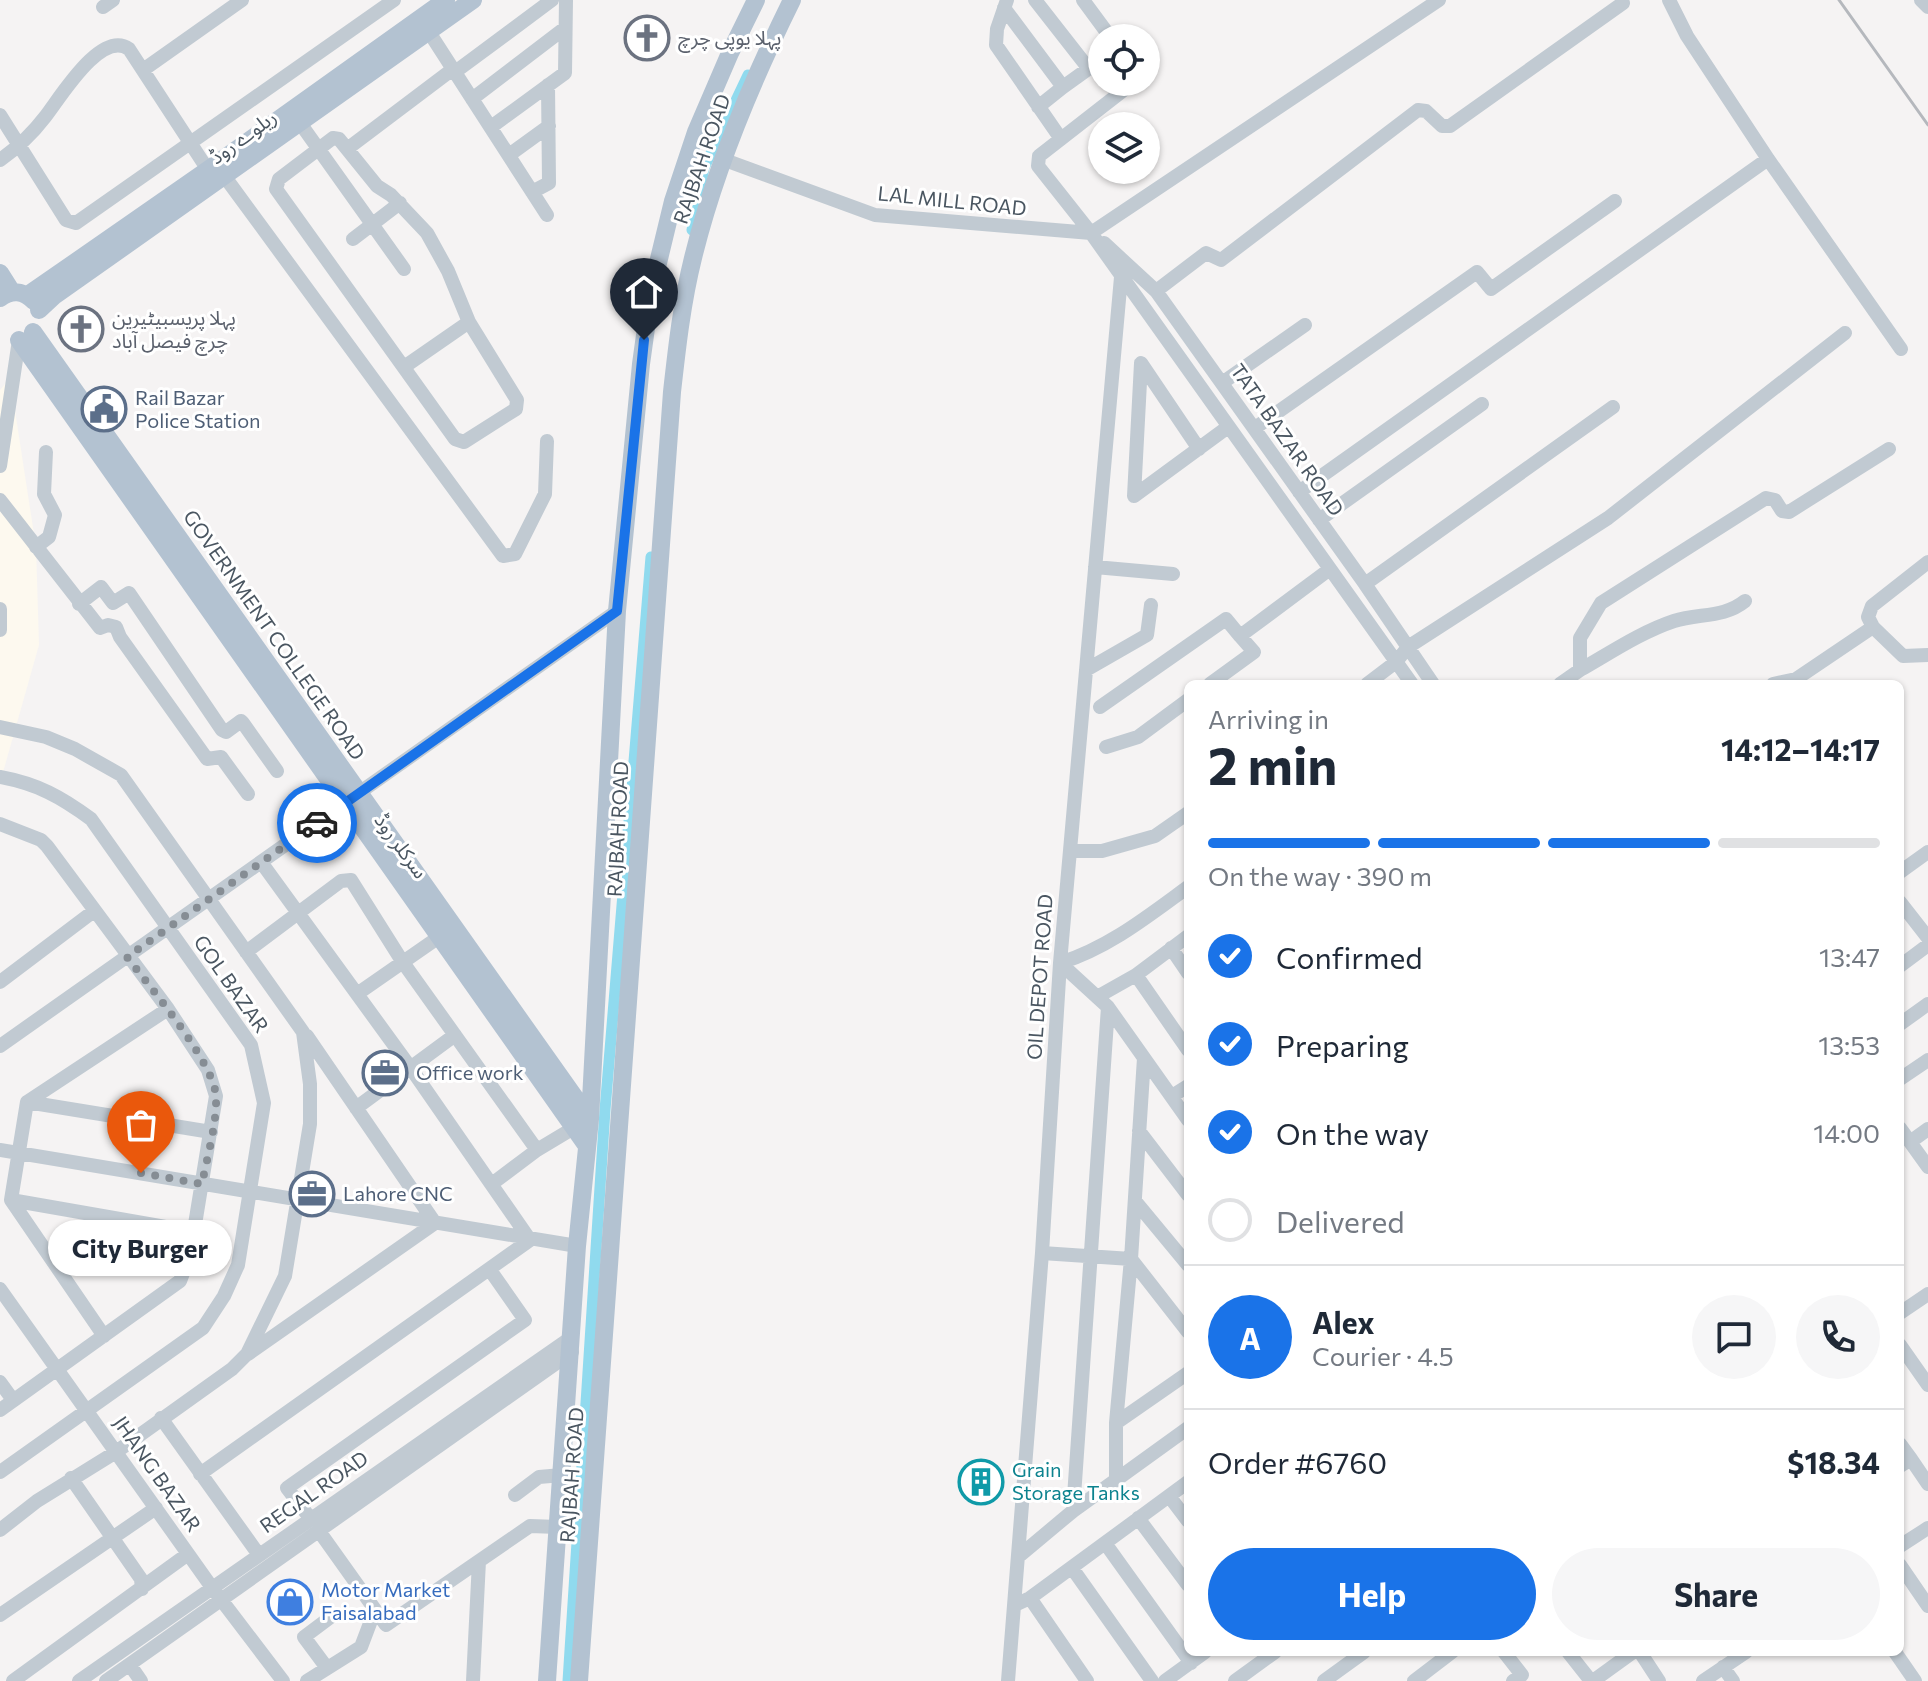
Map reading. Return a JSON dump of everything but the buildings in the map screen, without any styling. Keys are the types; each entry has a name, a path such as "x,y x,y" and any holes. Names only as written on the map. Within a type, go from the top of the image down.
{"main road":[{"name":"ریلوے روڈ","path":"216,174 446,0"},
{"name":"ریلوے روڈ","path":"13,298 300,123 473,0"},
{"name":"RAJBAH ROAD","path":"547,1681 577,1246 587,1146 581,1123 591,1071 604,930 617,611 641,364 651,292 673,201 696,132 756,0"},
{"name":"RAJBAH ROAD","path":"579,1681 651,654 672,392 682,309 693,258 722,159 759,65 792,0"},
{"path":"732,54 759,65"},
{"path":"0,273 13,298 37,326 23,343 0,333"},
{"name":"GOVERNMENT COLLEGE ROAD","path":"23,343 352,798 561,1079 581,1123"},
{"name":"سرکلر روڈ","path":"352,798 439,937 581,1123"},
{"path":"604,930 632,930"},
{"path":"561,1079 591,1071"}],"street":[{"path":"143,70 242,0"},
{"path":"0,115 66,220 76,223 394,0"},
{"path":"347,149 552,0"},
{"path":"491,127 565,73 566,0"},
{"path":"1035,0 1088,68"},
{"path":"1083,0 1101,24"},
{"path":"1091,233 1439,0"},
{"path":"1669,0 1687,36 1768,159 1901,349"},
{"path":"1921,0 1928,7"},
{"path":"1156,291 1206,253 1221,260 1418,110 1426,111 1442,126 1450,126 1623,3"},
{"path":"1006,4 1063,87"},
{"path":"1006,4 997,29 996,45 1061,139"},
{"path":"472,99 565,28"},
{"path":"429,32 547,215"},
{"path":"0,160 20,146 85,65 110,44 122,44 129,49 191,143 503,556 515,554 545,494 547,441"},
{"path":"1038,107 1088,70"},
{"path":"532,192 549,183 548,85"},
{"name":"TATA BAZAR ROAD","path":"1116,96 1039,156 1038,166 1091,233 1409,680"},
{"path":"300,123 404,269"},
{"path":"509,155 549,126"},
{"path":"337,138 377,186 400,203 427,233 448,271 469,322 517,400 516,409 464,442 455,439 276,189 279,179 319,149 337,138"},
{"name":"LAL MILL ROAD","path":"722,159 875,215 1091,233"},
{"path":"1299,492 1768,159"},
{"path":"1255,428 1477,272 1491,289 1615,201"},
{"path":"353,239 400,203"},
{"name":"TATA BAZAR ROAD","path":"1091,233 1123,258 1156,291 1430,680"},
{"name":"OIL DEPOT ROAD","path":"1008,1681 1042,1253 1060,963 1121,277"},
{"path":"404,367 469,322"},
{"path":"1222,383 1305,325"},
{"path":"1372,680 1396,662 1408,647 1608,518 1845,333"},
{"path":"0,367 23,343"},
{"path":"0,466 23,343"},
{"path":"1199,449 1141,363 1134,496 1199,449 1228,427"},
{"path":"1319,520 1482,404"},
{"path":"1365,584 1613,407"},
{"path":"1580,670 1580,638 1601,603 1766,498 1775,500 1782,511 1789,512 1889,449"},
{"path":"36,547 49,537 55,515 44,494 46,452"},
{"path":"0,500 100,628 108,625 116,627 207,759 221,757 248,794"},
{"path":"1928,562 1872,606 1868,617 1873,627 1903,656 1928,655"},
{"path":"1095,567 1173,574"},
{"path":"1240,636 1330,569"},
{"path":"79,604 101,587 113,603 129,593 222,730 226,732 241,721 277,771"},
{"path":"1566,680 1676,620 1714,615 1745,601"},
{"path":"1086,670 1147,635 1151,605"},
{"path":"0,609 0,630"},
{"path":"0,1046 617,611"},
{"path":"1100,707 1226,619 1254,652 1216,680"},
{"path":"1795,680 1873,627"},
{"path":"1106,747 1138,737 1184,703"},
{"path":"0,727 46,737 75,749 121,775 435,1223"},
{"name":"GOL BAZAR","path":"0,777 59,795 91,819 251,1045 264,1103 238,1265 224,1296 203,1328 0,1472"},
{"path":"1070,851 1102,851 1155,836 1184,816"},
{"path":"0,824 41,840 168,1009 208,1070 216,1096 190,1255 180,1281 0,1410"},
{"path":"1904,869 1928,852"},
{"path":"261,862 493,1183 530,1240"},
{"path":"246,952 341,881 351,880 402,961 537,1150"},
{"path":"1184,890 1109,943 1060,963 1108,1007 1184,1114"},
{"path":"1904,907 1928,938"},
{"path":"0,982 94,911"},
{"path":"357,994 439,937"},
{"path":"1097,997 1136,975 1184,939"},
{"path":"1904,963 1928,945"},
{"path":"1171,948 1184,967"},
{"path":"1136,975 1184,1044"},
{"path":"1904,1021 1928,1004"},
{"path":"1073,1511 1108,1007"},
{"path":"104,1336 11,1200 27,1102 168,1009"},
{"path":"247,1354 285,1276 310,1124 310,1084 303,1032"},
{"path":"356,1108 455,1035"},
{"path":"1116,1479 1116,1423 1131,1259 1144,1058"},
{"path":"1904,1076 1928,1060"},
{"path":"1172,1096 1184,1088"},
{"path":"27,1102 211,1132"},
{"path":"493,1183 537,1150 581,1123"},
{"path":"1910,1142 1928,1129"},
{"path":"1139,1131 1184,1190"},
{"path":"1904,1134 1928,1167"},
{"path":"0,1150 577,1246"},
{"path":"11,1200 194,1232"},
{"path":"1135,1201 1184,1260"},
{"path":"0,1530 71,1478 116,1452 232,1369 247,1354 435,1223"},
{"path":"200,1474 530,1240"},
{"path":"1042,1253 1131,1259 1184,1327"},
{"path":"310,1518 287,1488 525,1320 490,1270"},
{"name":"JHANG BAZAR","path":"0,1289 188,1554 283,1681"},
{"path":"1904,1310 1928,1294"},
{"name":"REGAL ROAD","path":"106,1681 217,1594 259,1555 310,1518 572,1345"},
{"name":"REGAL ROAD","path":"79,1681 319,1531 572,1345"},
{"path":"1904,1351 1928,1385"},
{"path":"1116,1423 1184,1376"},
{"path":"0,1382 13,1400"},
{"path":"161,1418 259,1555"},
{"path":"1019,1556 1073,1511 1184,1431"},
{"path":"1905,1462 1928,1484"},
{"path":"515,1495 539,1477 562,1475"},
{"path":"71,1478 141,1579 142,1589"},
{"path":"1015,1605 1030,1598 1184,1485"},
{"path":"1169,1496 1184,1516"},
{"path":"0,1615 156,1508"},
{"path":"1138,1518 1184,1580"},
{"path":"319,1531 386,1625 530,1526 558,1527"},
{"path":"1904,1543 1928,1528"},
{"path":"1105,1543 1184,1653"},
{"path":"13,1681 188,1554"},
{"path":"473,1681 479,1561"},
{"path":"1072,1568 1152,1681"},
{"path":"1904,1571 1928,1606"},
{"path":"1030,1598 1087,1681"},
{"path":"307,1681 361,1647 375,1610"},
{"path":"327,1668 304,1637 332,1616"},
{"path":"1186,1656 1191,1663"},
{"path":"1165,1681 1200,1656"},
{"path":"1235,1681 1269,1656"},
{"path":"1325,1681 1359,1656"},
{"path":"1414,1681 1447,1656"},
{"path":"1507,1656 1522,1675 1513,1681"},
{"path":"1571,1656 1592,1681 1627,1656"},
{"path":"1643,1656 1659,1681"},
{"path":"1703,1681 1740,1656"},
{"path":"1898,1656 1915,1681"},
{"path":"1010,1663 1022,1681"},
{"path":"130,1665 141,1681"},
{"path":"1723,1667 1733,1681"}],"shaded area":[{"path":"10,378 36,547 39,645 0,783 0,390"}],"waterway":[{"path":"692,230 704,168 748,75"},
{"path":"568,1681 605,1110 651,557"}],"railway":[{"path":"1839,0 1928,125"}],"way so far":[{"path":"141,1173 202,1184 216,1096 208,1070 168,1009 127,957 317,823"}],"place":[{"name":"پہلا یوپی چرچ","path":"647,38"},
{"name":"پہلا پریسبیٹیرین چرچ فیصل آباد","path":"81,329"},
{"name":"Rail Bazar Police Station","path":"104,409"},
{"name":"Office work","path":"385,1073"},
{"name":"City Burger","path":"141,1173"},
{"name":"Lahore CNC","path":"312,1194"},
{"name":"Grain Storage Tanks","path":"981,1482"},
{"name":"Motor Market Faisalabad","path":"290,1602"}],"route":[{"path":"317,823 617,611 644,340"}]}
